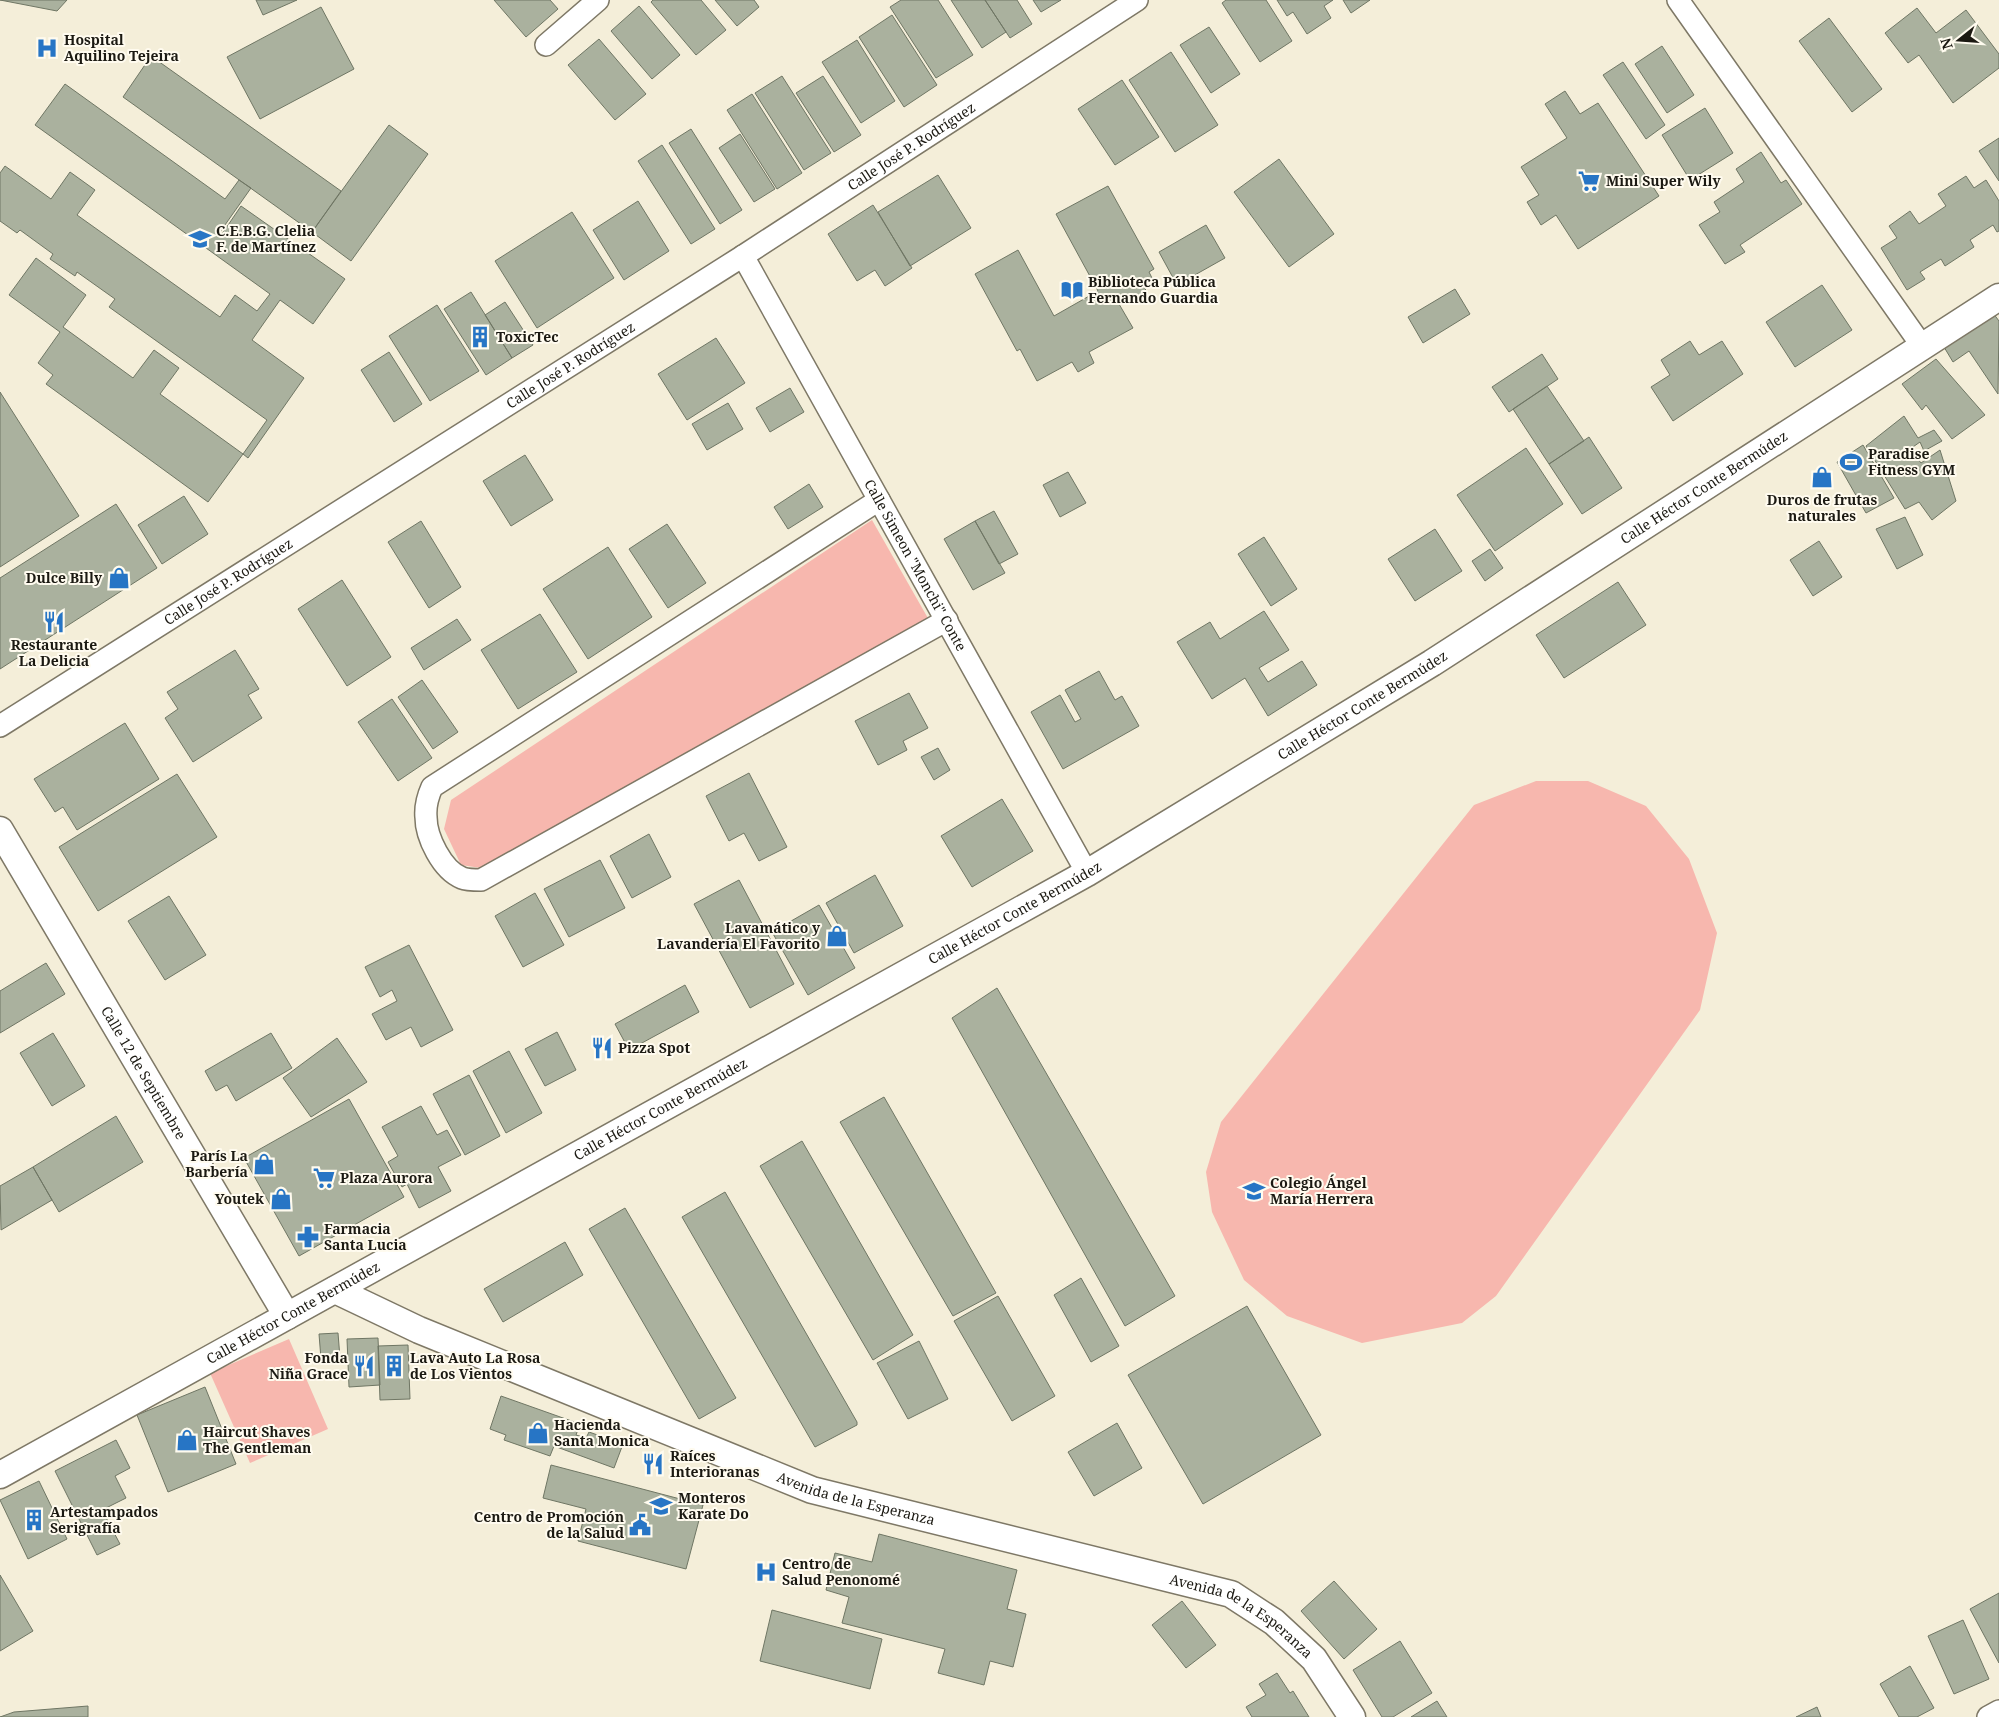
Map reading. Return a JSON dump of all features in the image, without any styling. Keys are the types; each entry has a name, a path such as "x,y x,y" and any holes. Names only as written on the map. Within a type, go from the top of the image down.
{"street":[{"path":"546,45 598,0"},
{"name":"Calle José P. Rodríguez","path":"0,726 743,256 1138,0"},
{"path":"1678,0 1922,346"},
{"name":"Calle Simeon \"Monchi\" Conte","path":"743,256 1086,873"},
{"name":"Calle Héctor Conte Bermúdez","path":"0,1475 1086,873 1432,663 1999,297"},
{"path":"879,500 432,787 426,807 427,827 442,859 448,868 463,879 481,880 947,620"},
{"name":"Calle 12 de Septiembre","path":"2,838 286,1316"},
{"name":"Avenida de la Esperanza","path":"335,1290 419,1330 812,1490 1232,1594 1274,1622 1314,1659 1352,1717"},
{"path":"1988,1717 1999,1711"}],"shaded area":[{"path":"872,520 929,620 481,868 461,865 444,829 451,800"},
{"path":"1536,781 1588,781 1646,806 1689,859 1717,933 1700,1010 1496,1296 1462,1323 1362,1343 1287,1316 1244,1280 1212,1212 1206,1172 1221,1122 1474,805"},
{"path":"289,1339 328,1429 250,1463 210,1373"}],"building":[{"path":"0,0 67,0 57,11"},
{"path":"256,0 297,0 263,15"},
{"path":"494,0 550,0 558,9 526,37"},
{"path":"653,0 701,0 726,30 696,55 651,2"},
{"path":"715,0 754,0 759,7 737,26"},
{"path":"901,0 938,0 973,55 936,78 890,7"},
{"path":"951,0 985,0 1006,32 982,48"},
{"path":"985,0 1017,0 1032,24 1010,38"},
{"path":"1033,0 1061,0 1041,12"},
{"path":"1226,0 1266,0 1292,41 1260,62 1222,3"},
{"path":"1277,0 1333,0 1324,6 1331,18 1307,34 1293,12 1287,16"},
{"path":"1343,0 1370,0 1351,13"},
{"path":"639,6 680,55 652,79 611,31"},
{"path":"321,7 354,69 260,119 227,57"},
{"path":"1917,8 1936,33 1966,10 1999,54 1999,68 1953,103 1919,55 1908,63 1885,33"},
{"path":"892,15 937,85 904,107 859,37"},
{"path":"1829,18 1882,89 1852,112 1799,41"},
{"path":"1209,27 1240,74 1211,93 1180,45"},
{"path":"599,39 646,94 615,120 568,65"},
{"path":"857,40 895,101 861,123 822,62"},
{"path":"1662,46 1694,95 1667,113 1635,64"},
{"path":"1171,52 1218,125 1175,152 1129,80"},
{"path":"151,56 341,191 312,232 123,97"},
{"path":"1623,62 1665,125 1646,139 1603,75"},
{"path":"782,76 831,153 804,170 755,93"},
{"path":"823,76 861,135 834,152 796,93"},
{"path":"1122,80 1159,137 1115,165 1078,109"},
{"path":"65,84 225,199 239,180 251,188 220,232 222,234 241,206 345,279 313,324 280,300 252,340 304,378 248,458 243,454 267,420 109,307 115,299 77,272 75,276 50,259 53,254 20,230 17,233 0,221 0,173 5,166 51,199 70,172 95,190 77,215 220,317 235,295 257,311 270,294 35,125"},
{"name":"Mini Super Wily","path":"1565,91 1580,114 1598,103 1659,196 1578,249 1556,215 1541,225 1527,202 1539,195 1521,167 1567,138 1545,104"},
{"path":"752,94 802,173 777,189 727,110"},
{"path":"1705,108 1733,153 1690,180 1662,135"},
{"path":"389,125 428,154 351,261 312,232"},
{"path":"691,129 742,210 720,224 669,143"},
{"path":"740,134 775,189 754,202 719,148"},
{"path":"1999,138 1999,181 1979,151"},
{"path":"662,145 715,229 691,244 638,161"},
{"path":"1761,152 1781,183 1786,180 1802,204 1740,245 1745,252 1725,264 1699,225 1720,212 1714,202 1744,182 1736,169"},
{"path":"1279,159 1334,234 1289,267 1234,192"},
{"path":"938,175 971,228 910,266 878,212"},
{"path":"1966,176 1974,188 1986,180 1999,201 1999,231 1997,232 1993,225 1970,240 1974,247 1945,266 1941,259 1920,272 1925,279 1907,290 1881,248 1897,238 1889,226 1910,211 1919,224 1946,206 1938,194"},
{"path":"1108,186 1154,269 1149,272 1154,282 1144,287 1147,292 1127,303 1126,300 1119,304 1133,328 1089,352 1094,363 1078,372 1072,362 1037,381 1020,349 1017,351 975,274 1018,250 1054,316 1098,291 1056,214"},
{"path":"638,201 669,251 624,280 593,230"},
{"path":"873,205 912,268 885,286 875,270 857,281 828,234"},
{"path":"572,212 614,278 537,328 495,261"},
{"path":"1206,225 1225,258 1177,285 1159,252"},
{"path":"36,258 86,295 63,327 133,378 154,350 179,368 160,394 243,454 208,502 46,384 53,375 38,363 60,332 9,295"},
{"path":"1822,285 1852,330 1795,367 1766,322"},
{"path":"1455,289 1470,314 1423,343 1408,317"},
{"name":"ToxicTec","path":"471,292 512,358 486,375 444,309"},
{"path":"505,302 533,345 512,358 485,315"},
{"path":"437,305 479,371 430,401 389,336"},
{"path":"1993,313 1999,321 1998,394 1969,351 1953,362 1944,347"},
{"path":"716,338 745,383 687,420 658,374"},
{"path":"1690,341 1699,355 1722,341 1743,374 1673,421 1651,387 1670,375 1661,360"},
{"path":"389,352 422,404 394,422 361,370"},
{"path":"1542,354 1558,379 1509,412 1492,387"},
{"path":"1936,359 1985,415 1952,439 1926,405 1922,410 1902,384"},
{"path":"1547,386 1584,441 1549,464 1513,409"},
{"path":"790,388 804,412 770,432 756,408"},
{"path":"0,392 79,516 0,567"},
{"path":"728,403 743,429 707,450 692,424"},
{"path":"1904,416 1918,438 1934,430 1942,441 1924,451 1920,442 1910,449 1921,463 1940,450 1956,501 1932,520 1919,502 1905,509 1866,446"},
{"path":"1589,437 1622,488 1582,514 1549,464"},
{"path":"1863,445 1894,498 1866,513 1837,462"},
{"path":"1526,448 1563,504 1495,551 1457,495"},
{"path":"525,455 553,500 511,526 483,481"},
{"path":"1068,472 1086,503 1060,517 1043,485"},
{"path":"809,484 823,507 788,529 774,507"},
{"path":"184,496 208,534 162,564 138,525"},
{"path":"116,504 157,568 0,669 0,578"},
{"path":"994,511 1018,554 999,564 975,521"},
{"path":"1905,517 1923,555 1897,569 1876,529"},
{"path":"421,521 461,587 429,608 388,542"},
{"path":"975,521 1005,573 973,590 944,539"},
{"path":"667,524 706,583 668,608 629,549"},
{"path":"1435,529 1462,571 1415,601 1388,559"},
{"path":"1264,537 1297,589 1271,606 1238,554"},
{"path":"1819,541 1842,577 1813,596 1790,560"},
{"path":"608,547 652,617 588,659 543,589"},
{"path":"1490,549 1503,568 1485,581 1472,561"},
{"path":"342,580 391,657 347,686 298,609"},
{"path":"1618,582 1646,625 1564,678 1536,635"},
{"path":"1264,611 1289,650 1259,668 1268,682 1302,661 1317,685 1268,716 1245,678 1212,699 1177,642 1210,622 1220,639"},
{"path":"540,614 577,672 518,709 481,650"},
{"path":"457,619 471,640 424,670 411,648"},
{"path":"235,650 259,689 248,695 262,718 193,762 165,718 178,709 167,692"},
{"path":"1099,671 1115,700 1122,696 1139,726 1063,769 1031,712 1060,695 1075,722 1081,719 1065,690"},
{"path":"422,680 458,732 433,749 398,697"},
{"path":"909,693 928,728 903,741 907,750 878,765 855,721"},
{"path":"392,699 432,758 398,781 358,722"},
{"path":"125,723 159,779 77,830 63,807 55,812 34,779"},
{"path":"938,748 950,770 934,780 921,757"},
{"path":"749,773 787,847 759,861 744,833 729,841 706,796"},
{"path":"177,774 217,837 98,911 59,847"},
{"path":"1002,799 1033,851 972,887 941,836"},
{"path":"649,834 671,877 632,898 610,856"},
{"path":"600,860 625,908 569,937 544,889"},
{"path":"875,875 903,926 854,953 826,903"},
{"path":"739,880 794,984 750,1008 694,904"},
{"path":"535,893 564,945 523,967 495,916"},
{"path":"169,896 206,955 165,980 128,921"},
{"path":"819,905 855,968 808,995 772,932"},
{"path":"409,945 453,1030 421,1047 411,1027 386,1040 372,1014 397,1001 392,990 380,997 365,967"},
{"path":"46,963 65,994 0,1033 0,991"},
{"path":"685,985 699,1012 629,1050 615,1024"},
{"path":"997,988 1175,1296 1125,1326 952,1018"},
{"path":"557,1032 576,1070 545,1086 525,1049"},
{"path":"53,1033 85,1086 52,1106 20,1053"},
{"path":"271,1033 292,1068 236,1101 227,1085 216,1091 205,1071"},
{"path":"337,1038 367,1082 311,1117 283,1078"},
{"path":"509,1051 542,1113 506,1133 473,1071"},
{"path":"469,1075 500,1136 465,1155 433,1094"},
{"path":"884,1097 996,1293 953,1316 840,1122"},
{"name":"Plaza Aurora","path":"349,1099 404,1197 299,1256 244,1158"},
{"path":"421,1106 437,1135 447,1130 461,1155 438,1167 451,1191 419,1208 407,1184 402,1187 388,1162 398,1156 382,1127"},
{"path":"116,1116 143,1162 59,1212 33,1167"},
{"path":"802,1141 913,1335 873,1360 760,1166"},
{"path":"33,1167 52,1200 1,1230 0,1186"},
{"path":"725,1192 857,1422 857,1425 815,1447 682,1217"},
{"path":"625,1208 736,1398 699,1419 589,1229"},
{"path":"565,1242 583,1275 503,1322 484,1289"},
{"path":"1081,1278 1119,1346 1091,1362 1054,1295"},
{"path":"998,1296 1055,1396 1012,1421 954,1321"},
{"path":"1247,1306 1321,1435 1203,1504 1128,1375"},
{"path":"338,1333 340,1358 321,1359 319,1334"},
{"name":"Fonda Niña Grace","path":"378,1338 380,1385 349,1387 347,1339"},
{"path":"919,1341 948,1399 908,1419 877,1363"},
{"name":"Lava Auto La Rosa de Los Vientos","path":"408,1345 410,1399 380,1400 378,1346"},
{"name":"Haircut Shaves The Gentleman","path":"205,1387 236,1464 168,1492 137,1415"},
{"name":"Hacienda Santa Monica","path":"501,1396 580,1424 576,1435 586,1438 589,1432 623,1444 614,1468 554,1446 550,1456 504,1440 506,1435 490,1429"},
{"path":"1117,1423 1142,1468 1094,1496 1068,1452"},
{"path":"116,1440 130,1468 115,1476 126,1498 102,1510 120,1544 97,1555 55,1471"},
{"name":"Centro de Promoción de la Salud","path":"551,1465 703,1505 686,1569 578,1541 586,1509 543,1498"},
{"name":"Artestampados Serigrafía","path":"39,1481 67,1539 28,1559 0,1500"},
{"path":"879,1534 1017,1570 1007,1609 1026,1614 1013,1667 990,1661 984,1685 938,1673 945,1649 842,1623 849,1597 826,1590 835,1553 872,1562"},
{"path":"0,1575 33,1631 0,1651"},
{"path":"1334,1581 1377,1629 1344,1659 1301,1611"},
{"path":"1999,1593 1999,1663 1970,1609"},
{"path":"1182,1601 1216,1645 1186,1668 1152,1625"},
{"path":"772,1610 882,1639 870,1689 760,1661"},
{"path":"1963,1620 1989,1679 1954,1694 1928,1636"},
{"path":"1400,1641 1432,1693 1393,1717 1382,1717 1353,1670"},
{"path":"1910,1666 1934,1708 1917,1717 1899,1717 1880,1684"},
{"path":"1277,1673 1290,1693 1293,1691 1309,1717 1252,1717 1246,1707 1266,1695 1259,1684"},
{"path":"1437,1701 1447,1717 1411,1717"},
{"path":"88,1706 88,1717 0,1717 14,1712"},
{"path":"1817,1707 1821,1717 1796,1717"}],"place":[{"name":"Hospital Aquilino Tejeira","path":"47,48"},
{"name":"Mini Super Wily","path":"1589,181"},
{"name":"C.E.B.G. Clelia F. de Martínez","path":"200,239"},
{"name":"Biblioteca Pública Fernando Guardia","path":"1072,290"},
{"name":"ToxicTec","path":"480,337"},
{"name":"Paradise Fitness GYM","path":"1851,462"},
{"name":"Duros de frutas naturales","path":"1822,477"},
{"name":"Dulce Billy","path":"119,578"},
{"name":"Restaurante La Delicia","path":"54,622"},
{"name":"Lavamático y Lavandería El Favorito","path":"837,936"},
{"name":"Pizza Spot","path":"602,1048"},
{"name":"París La Barbería","path":"264,1164"},
{"name":"Plaza Aurora","path":"324,1178"},
{"name":"Colegio Ángel María Herrera","path":"1254,1191"},
{"name":"Youtek","path":"281,1199"},
{"name":"Farmacia Santa Lucia","path":"308,1237"},
{"name":"Fonda Niña Grace","path":"364,1366"},
{"name":"Lava Auto La Rosa de Los Vientos","path":"394,1366"},
{"name":"Hacienda Santa Monica","path":"538,1433"},
{"name":"Haircut Shaves The Gentleman","path":"187,1440"},
{"name":"Raíces Interioranas","path":"653,1464"},
{"name":"Monteros Karate Do","path":"661,1506"},
{"name":"Artestampados Serigrafía","path":"34,1520"},
{"name":"Centro de Promoción de la Salud","path":"640,1525"},
{"name":"Centro de Salud Penonomé","path":"766,1572"}]}
